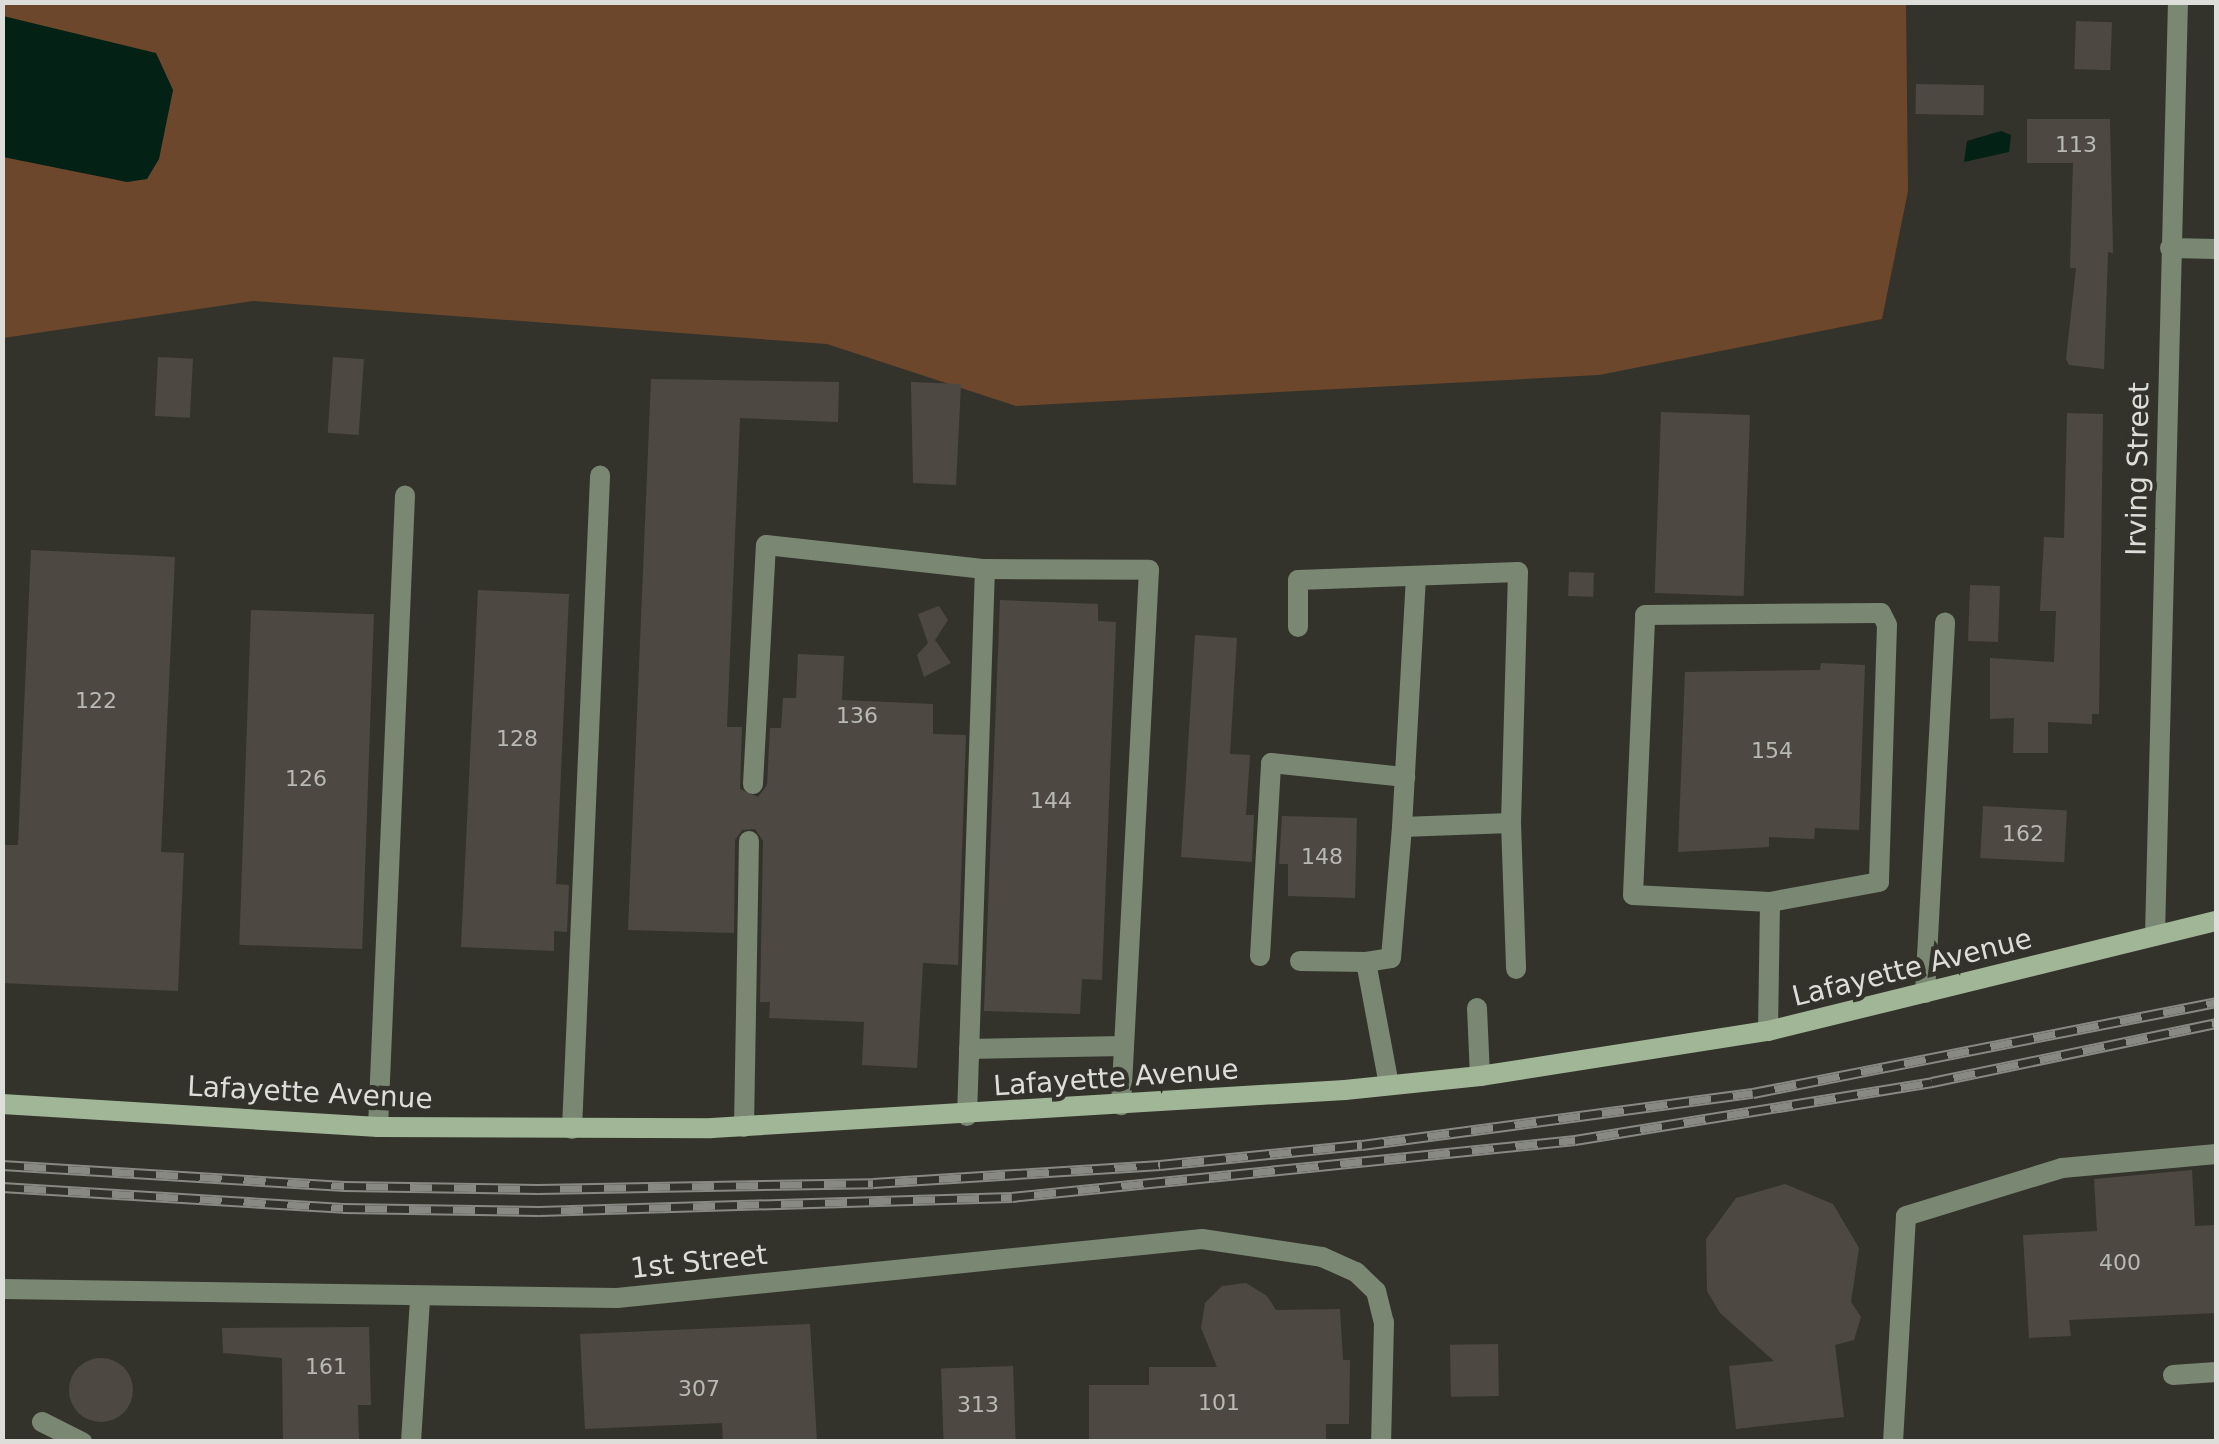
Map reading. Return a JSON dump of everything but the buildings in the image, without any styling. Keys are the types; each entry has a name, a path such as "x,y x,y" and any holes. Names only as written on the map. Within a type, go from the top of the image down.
{"street":[{"name":"Irving Street","path":"2155,936 2178,2"},
{"path":"2170,248 2216,249"},
{"path":"572,1128 600,476"},
{"path":"378,1127 405,496"},
{"path":"753,784 766,545 985,568 1149,570 1121,1105"},
{"path":"966,1116 985,568"},
{"path":"1298,627 1298,580 1518,572 1511,823 1516,969"},
{"path":"1300,962 1391,958 1416,576"},
{"path":"1881,612 1888,624 1880,882 1770,902 1634,895 1645,615 1881,612"},
{"path":"1926,993 1945,623"},
{"path":"1260,956 1271,763 1404,778"},
{"path":"1402,827 1511,823"},
{"path":"744,1127 749,841"},
{"path":"1768,1031 1770,902"},
{"name":"Lafayette Avenue","path":"2,1104 378,1127 744,1127 966,1116 1389,1086 1480,1076 1768,1031 2216,921"},
{"path":"1366,962 1389,1086"},
{"path":"1477,1008 1480,1076"},
{"path":"968,1048 1124,1046"},
{"path":"1893,1442 1906,1216 2062,1168 2216,1154"},
{"name":"1st Street","path":"2,1288 618,1298 1202,1239 1340,1263 1356,1272 1380,1301 1381,1442"},
{"path":"411,1442 420,1297"},
{"path":"2173,1375 2216,1372"},
{"path":"42,1422 82,1442"}],"shaded area":[{"path":"2,3 1906,3 1908,191 1882,319 1599,375 1016,406 827,344 253,301 3,338"},
{"path":"3,16 156,53 173,90 159,159 147,179 127,182 3,157"},
{"path":"2001,131 2011,135 2009,152 1964,162 1967,141"}],"railway":[{"path":"2,1165 344,1186 538,1189 873,1183 1160,1165 1362,1145 1753,1093 2216,1002"},
{"path":"2,1187 343,1208 539,1211 1012,1197 1575,1140 1932,1082 2216,1023"}]}
